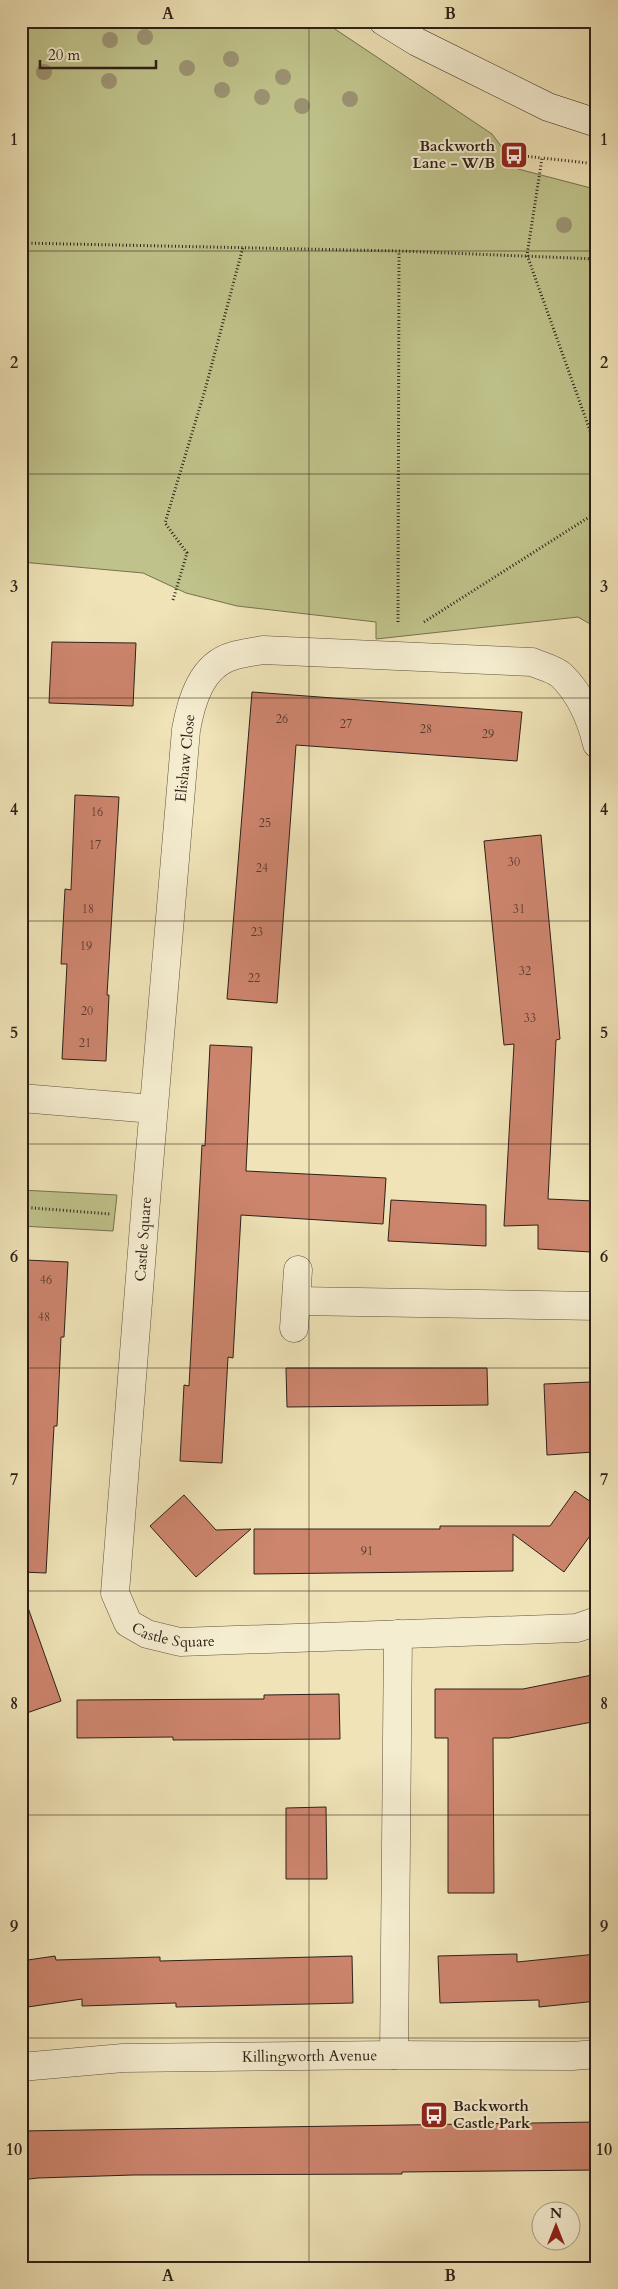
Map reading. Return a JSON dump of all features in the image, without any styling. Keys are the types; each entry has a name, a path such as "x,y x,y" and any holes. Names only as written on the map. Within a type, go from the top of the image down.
{"street":[{"path":"383,21 417,42 548,107 597,122"},
{"name":"Elishaw Close","path":"147,1188 186,730 191,702 207,675 217,664 232,656 263,650 398,647 532,662 560,674 577,694 591,719 597,744"},
{"path":"21,1098 153,1109"},
{"name":"Castle Square","path":"147,1188 115,1593 128,1623 147,1634 180,1642 577,1628 597,1621"},
{"path":"294,1328 298,1270"},
{"path":"297,1301 597,1306"},
{"path":"394,2054 398,1634"},
{"name":"Killingworth Avenue","path":"21,2067 123,2058 394,2054 572,2056 597,2054"}],"path":[{"path":"514,155 597,164"},
{"path":"542,158 527,254 597,450"},
{"path":"21,243 527,254 597,259"},
{"path":"173,600 187,553 165,523 243,247"},
{"path":"398,647 399,251"},
{"path":"398,647 597,512"},
{"path":"21,1206 145,1217"}],"green space":[{"path":"21,21 323,21 492,134 518,169 591,188 597,187 597,628 578,617 376,639 376,622 237,606 186,593 143,573 21,562"},
{"path":"21,1190 117,1195 113,1231 21,1226"}],"building":[{"path":"52,642 136,643 133,706 49,703"},
{"path":"252,692 522,712 517,761 296,745 277,1003 227,999"},
{"path":"75,795 119,797 107,995 109,995 106,1061 62,1059 67,964 61,964 65,889 71,890"},
{"path":"541,835 560,1039 556,1040 548,1199 594,1201 591,1252 538,1249 538,1225 504,1226 514,1044 504,1045 484,841"},
{"path":"210,1045 252,1047 246,1171 386,1178 383,1224 241,1215 233,1358 228,1357 222,1463 180,1461 184,1385 189,1386 202,1145 205,1146"},
{"path":"391,1200 486,1205 486,1246 388,1241"},
{"path":"26,1260 68,1262 64,1337 61,1337 57,1426 54,1426 46,1573 21,1572 21,1346"},
{"path":"286,1368 487,1368 488,1405 287,1407"},
{"path":"591,1382 594,1452 547,1455 544,1384"},
{"path":"575,1491 597,1506 597,1526 564,1572 513,1534 513,1571 254,1574 254,1529 440,1529 440,1526 550,1526"},
{"path":"184,1495 216,1530 251,1529 196,1577 150,1526"},
{"path":"26,1602 61,1701 21,1715 21,1603"},
{"path":"597,1674 597,1721 509,1738 493,1738 494,1893 448,1893 448,1738 435,1738 435,1689 523,1689"},
{"path":"339,1694 340,1739 173,1740 173,1737 77,1738 77,1700 264,1699 264,1695"},
{"path":"326,1807 327,1879 286,1879 286,1808"},
{"path":"517,1954 517,1962 597,1954 597,2001 539,2007 539,2000 440,2003 438,1956"},
{"path":"55,1956 56,1960 160,1957 160,1961 352,1956 353,2003 176,2007 176,2003 82,2006 82,1999 21,2008 21,1961"},
{"path":"597,2122 597,2170 402,2172 402,2174 133,2175 21,2180 21,2131"}],"place":[{"name":"Backworth Lane - W/B","path":"514,155"},
{"name":"Backworth Castle Park","path":"434,2115"}]}
